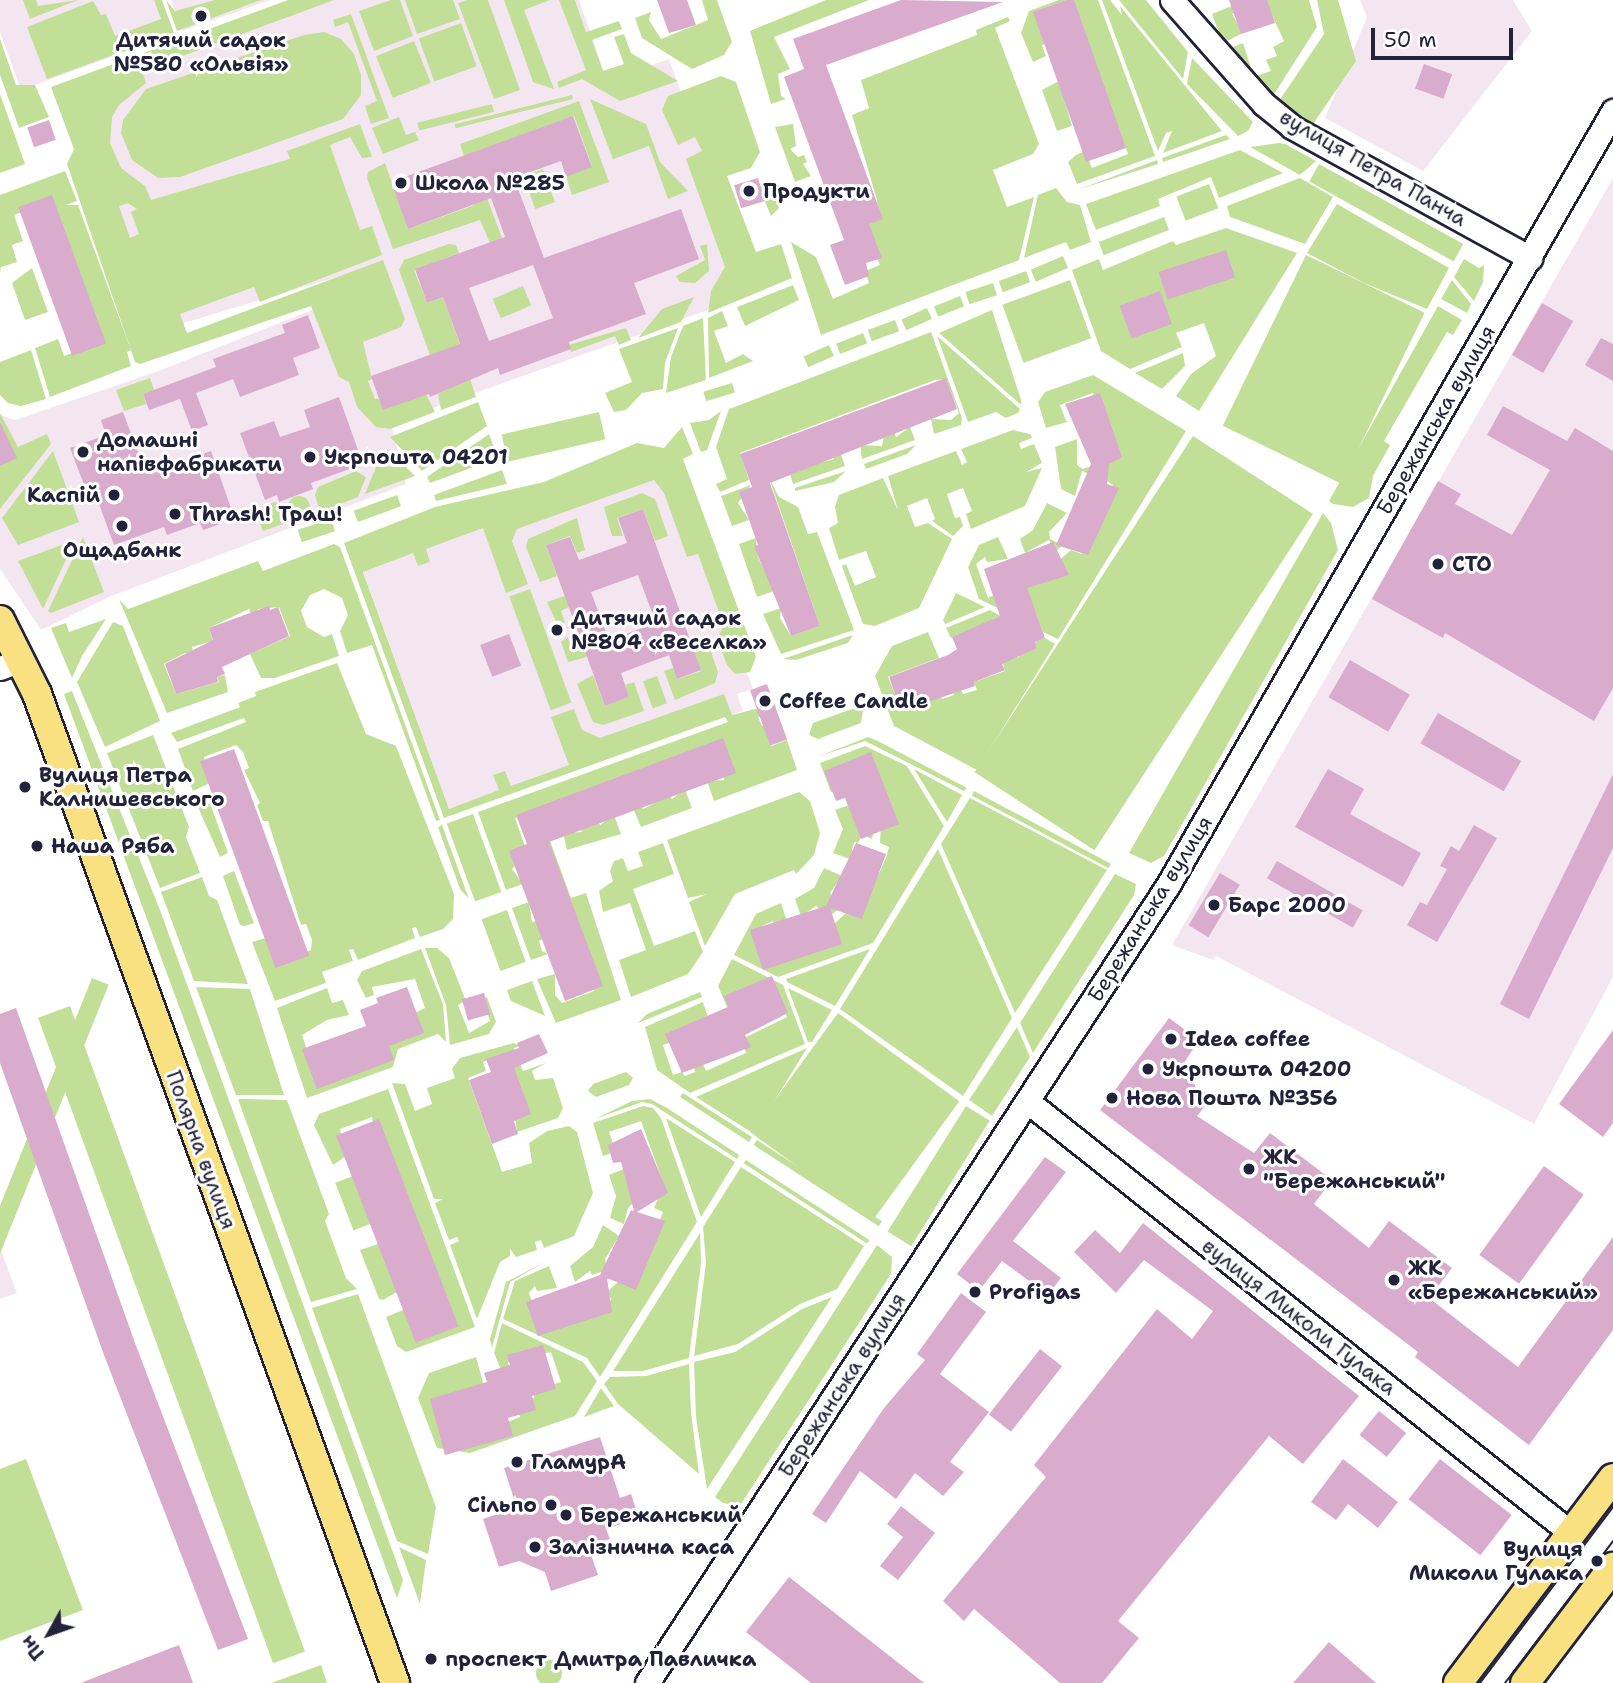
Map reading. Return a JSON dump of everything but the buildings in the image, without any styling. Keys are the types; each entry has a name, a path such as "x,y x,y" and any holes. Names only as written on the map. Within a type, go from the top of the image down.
{"main road":[{"name":"Полярна вулиця","path":"0,620 11,664 395,1683"},
{"path":"1458,1683 1613,1478"},
{"path":"1525,1683 1613,1567"}],"street":[{"name":"вулиця Петра Панча","path":"1172,0 1264,104 1292,128 1530,258"},
{"name":"Бережанська вулиця","path":"647,1683 1168,885 1613,111"},
{"name":"вулиця Миколи Гулака","path":"1027,1101 1571,1533"}],"shaded area":[{"path":"0,0 155,0 169,36 21,90 0,32"},
{"name":"Дитячий садок №580 «Ольвія»","path":"171,0 270,0 182,31"},
{"name":"Школа №285","path":"305,0 579,0 607,81 669,59 753,294 391,423 406,484 109,597 41,630 0,569 0,415 15,420 156,372 345,297 337,277 144,335 55,90"},
{"path":"1360,0 1513,0 1532,31 1423,171 1325,118 1367,17"},
{"path":"1613,178 1613,977 1534,1124 1216,956 1213,960 1172,945"},
{"name":"Дитячий садок №804 «Веселка»","path":"666,461 753,689 737,694 743,711 449,809 363,571"},
{"path":"0,1248 17,1293 0,1299"}],"green space":[{"path":"23,0 36,0 38,6 78,0 30,19"},
{"path":"154,0 162,0 174,33 47,79 27,27 93,1 101,15 106,14 115,36 161,19"},
{"name":"Дитячий садок №580 «Ольвія»","path":"166,0 175,11 215,0 261,0 177,31"},
{"path":"288,0 334,0 142,71 146,83 119,105 112,117 110,143 121,168 145,186 151,200 290,159 287,151 360,124 372,157 362,158 350,137 330,145 360,230 372,226 382,255 260,302 254,287 180,314 187,333 383,260 405,319 401,327 363,342 372,379 368,381 375,399 426,394 435,412 390,429 376,427 357,407 349,382 339,377 311,306 140,364 135,362 67,164 74,149 51,87","holes":["128,203 137,209 131,212 139,234 130,238 119,206"]},
{"path":"391,0 400,0 413,36 374,51 359,11"},
{"path":"405,0 453,0 460,19 417,34"},
{"path":"488,0 520,90 494,99 458,3"},
{"path":"504,0 550,0 524,10 554,89 533,82"},
{"path":"559,0 575,0 586,32 619,21 622,29 592,40 603,71 624,64 614,37 624,34 631,53 678,81 620,101 582,79 559,88 557,82 586,70"},
{"path":"702,0 717,0 732,42 724,55 692,69 642,38 635,18 651,12 649,20 661,39 708,20"},
{"path":"826,0 869,0 774,37 790,69 778,74 781,96 786,99 771,104 750,31"},
{"path":"1059,0 1098,0 1155,156 1077,184 1068,162 1076,155 1085,151 1092,168 1128,154 1076,13 1042,46 1046,56 1033,62 1021,33 1029,11"},
{"path":"1102,0 1110,0 1122,15 1120,6 1222,131 1163,153 1172,131 1166,133 1158,151"},
{"path":"1119,0 1146,0 1188,52 1183,79"},
{"path":"1265,0 1309,0 1317,27 1271,99 1224,51 1243,43 1254,77 1271,71 1266,60 1277,56 1273,47 1284,41"},
{"path":"1317,0 1338,0 1356,61 1311,127 1277,104 1324,34"},
{"path":"1234,5 1236,12 1232,14 1243,33 1223,43 1212,14"},
{"path":"351,14 389,118 371,124 365,106 377,101 348,22 335,27 333,20"},
{"path":"1008,17 1010,21 995,28 1039,144 1033,154 993,170 1007,207 1034,197 1019,260 821,335 791,242 816,257 833,299 869,283 865,271 880,265 863,224 878,209 852,115 869,108 861,80 977,35 976,30"},
{"path":"461,23 477,66 434,82 419,38"},
{"path":"324,32 341,39 354,54 361,75 361,95 343,119 180,177 158,178 132,160 121,133 123,120 146,89 304,35"},
{"path":"0,39 16,85 35,85 49,117 19,128 0,75"},
{"path":"414,41 431,83 393,98 376,56"},
{"path":"1192,58 1253,122 1248,131 1238,136 1187,84"},
{"path":"721,76 736,82 760,152 751,168 727,176 756,252 781,244 792,278 708,313 711,291 725,267 686,159 702,151 695,137 678,145 662,110 668,96"},
{"path":"1059,81 1072,126 1057,131 1042,90"},
{"path":"0,94 25,164 0,173"},
{"path":"572,95 573,99 456,128 455,124"},
{"path":"590,99 646,124 660,162 688,191 668,199 649,146 613,159"},
{"path":"579,101 609,182 572,195 566,176 592,166 574,116 464,156 460,144"},
{"path":"492,104 494,112 419,130 417,123"},
{"path":"399,117 406,135 415,132 419,140 383,154 372,128"},
{"path":"793,124 796,146 790,149 798,157 804,155 807,162 803,164 811,176 795,182 775,127"},
{"path":"1226,135 1230,139 1163,162 1162,158"},
{"path":"1279,143 1316,161 1300,175 1250,147"},
{"path":"1240,150 1283,173 1219,198 1211,177 1158,199 1160,206 1096,230 1086,204"},
{"path":"1157,160 1158,164 1077,190"},
{"path":"385,163 408,229 472,206 486,195 502,238 490,243 480,220 393,249 367,178 368,172"},
{"path":"1319,164 1463,244 1454,261 1309,181"},
{"path":"543,169 555,202 535,209 523,176"},
{"path":"65,171 77,201 66,205 78,205 131,350 127,352 131,366 50,397 35,348 58,339 64,356 100,342 50,202 14,215 23,241 12,245 17,262 1,267 0,273 0,195"},
{"path":"1300,178 1333,197 1305,244 1230,217 1227,206"},
{"path":"770,180 779,208 771,216 758,185"},
{"path":"1209,184 1218,208 1186,221 1176,197"},
{"path":"1056,188 1067,202 1080,205 1091,242 1070,250 1066,242 1024,258 1038,195"},
{"path":"1337,204 1449,268 1427,309 1364,283 1307,253"},
{"path":"1164,217 1169,230 1104,255 1099,242"},
{"path":"1226,228 1297,253 1199,411 1176,396 1191,374 1216,356 1204,323 1176,333 1182,347 1130,369 1101,351 1072,270 1099,259 1103,270 1173,241 1176,245"},
{"path":"449,244 456,245 459,253 414,270 427,303 443,297 460,345 430,355 399,270 404,260"},
{"path":"707,244 709,271 695,283 680,282 676,276 705,260 700,246"},
{"path":"1306,255 1425,313 1341,484 1223,426"},
{"path":"1063,256 1068,268 1036,282 1031,270"},
{"path":"1464,259 1479,268 1484,265 1483,282 1474,301 1454,277"},
{"path":"32,268 48,312 25,320 12,283"},
{"path":"1026,271 1030,282 1003,292 999,281"},
{"path":"1070,280 1091,338 1024,363 1002,305"},
{"path":"1452,280 1471,304 1467,313 1441,299"},
{"path":"993,283 997,295 969,304 965,292"},
{"path":"793,285 799,300 745,326 737,307"},
{"path":"523,286 531,305 501,318 493,299"},
{"path":"960,296 964,306 938,317 934,306"},
{"path":"694,297 681,322 638,338 662,309"},
{"path":"1438,306 1462,320 1453,335 1447,332 1384,441 1390,445 1373,476 1369,498 1353,507 1333,504 1329,501"},
{"path":"927,308 932,319 906,330 901,319"},
{"path":"992,310 1021,400 1021,405 939,333"},
{"path":"722,311 728,326 714,331 726,363 743,354 753,361 709,378 708,318"},
{"path":"703,318 706,380 666,393 671,357 683,326"},
{"path":"895,320 899,331 872,341 868,330"},
{"path":"626,328 631,340 619,345 615,336 571,352 569,345"},
{"path":"678,328 665,363 663,389 642,393 626,410 614,412 605,393 632,382 619,349"},
{"path":"931,332 962,418 961,425 934,434 931,419 951,420 959,413 946,379 935,380 740,453 749,480 720,492 716,484 727,479 716,447 729,409"},
{"path":"863,333 867,343 840,354 836,344"},
{"path":"937,336 1020,409 1018,413 1006,418 996,412 968,422"},
{"path":"829,345 834,356 808,367 803,356"},
{"path":"31,350 46,399 21,406 8,403 0,395 0,362"},
{"path":"1183,353 1185,366 1162,389 1135,373"},
{"path":"1093,375 1186,431 1058,639 1043,632 1035,611 1012,615 979,599 968,567 979,545 998,537 1008,559 987,562 985,557 976,564 988,598 1057,562 1071,550 1082,554 1113,485 1105,480 1099,411 1093,393 1060,405 1066,421 1070,421 1046,428 1038,402 1045,392"},
{"path":"150,378 154,390 143,394 146,404 124,411 116,390"},
{"path":"470,379 476,397 441,410 438,394"},
{"path":"732,383 735,393 706,401 703,392"},
{"path":"478,402 487,426 422,471 390,437"},
{"path":"721,411 707,450 701,452 690,423 709,420"},
{"path":"599,412 605,439 508,462 502,434"},
{"path":"0,413 18,447 47,434 51,444 0,509"},
{"path":"682,427 693,454 683,459 756,657 750,672 735,674 727,665 717,638 724,626 698,554 687,557 664,493 654,480 517,529 512,541 528,584 506,593 483,528 426,549 430,562 418,566 413,553 363,572 449,809 499,790 493,775 505,771 511,786 569,765 551,717 574,709 582,730 600,738 724,694 732,715 775,704 776,710 758,717 762,726 779,720 783,729 767,736 771,746 787,740 797,770 714,801 707,781 724,780 723,775 515,818 527,852 512,869 523,884 506,890 478,812 728,722 725,717 444,818 344,543 435,507 544,482 637,443 664,448"},
{"path":"910,427 915,440 862,459 860,445 882,446 884,436 894,432 896,437"},
{"path":"1013,430 1030,434 1032,438 1019,443 1021,449 1034,444 1042,463 1026,472 1042,468 1025,506 971,529 966,514 972,511 963,488 947,494 955,518 960,517 963,526 953,536 932,521 935,519 927,498 907,506 915,527 928,523 952,539 919,608 875,626 863,624 842,566 846,564 855,586 876,577 866,551 839,560 829,528 838,523 835,507 839,495 883,478 898,510 888,476 956,451 962,465 967,462 961,449"},
{"path":"489,434 498,458 430,483 427,477"},
{"path":"1193,436 1313,514 1095,850 975,772"},
{"path":"1077,439 1077,465 1083,469 1096,464 1095,476 1082,471 1075,496 1061,489 1055,447"},
{"path":"916,445 907,454 866,469 864,464"},
{"path":"53,451 79,522 18,545 2,518"},
{"path":"840,452 845,466 793,484 789,471 834,459 833,455"},
{"path":"405,466 415,476 365,494 376,467"},
{"path":"502,470 507,484 436,501 434,495"},
{"path":"356,471 366,477 358,497 325,510 318,505 315,495 318,487"},
{"path":"846,471 834,482 795,491 795,488"},
{"path":"769,478 779,497 798,507 808,534 817,532 854,630 781,654 763,614 781,608 780,618 791,636 820,626"},
{"path":"751,485 738,503 749,520 732,526 721,496"},
{"path":"642,493 655,499 668,536 655,541 643,509 617,518 623,536 612,536 604,507"},
{"path":"397,495 401,506 358,522 354,511"},
{"path":"299,496 309,503 310,507 303,517 299,518 289,511 288,507 295,497"},
{"path":"275,502 282,507 286,523 263,531 254,509"},
{"path":"1047,503 1067,513 1049,532 1050,539 1063,545 1054,553 1049,540 1025,553 1020,539 1033,530"},
{"path":"1323,513 1331,523 1338,550 1164,856 1151,863 1129,853"},
{"path":"577,518 585,550 577,553 570,536 546,545 557,576 540,582 526,547 528,539"},
{"path":"331,519 335,531 302,542 298,530"},
{"path":"83,537 104,592 51,613 48,611"},
{"path":"756,538 758,557 774,591 757,597 739,544"},
{"path":"75,540 43,609 18,561"},
{"path":"334,544 340,547 440,820 436,821 372,645 347,653 340,631 348,615 342,598 324,589 310,595 301,611 307,627 324,637 332,634 339,656 275,678 261,678 250,654 290,636 279,607 258,609 258,615 252,617 249,609 209,628 213,641 192,647 194,655 185,653 164,664 176,694 219,682 217,677 225,675 228,692 167,713 119,599 128,609 258,561 263,571"},
{"path":"530,589 571,703 551,710 509,597"},
{"path":"956,593 985,607 945,624 943,620"},
{"path":"565,596 569,607 561,611 565,622 558,626 547,602"},
{"path":"990,610 1001,616 992,619 994,627 984,625 951,638 946,628"},
{"path":"106,619 82,656 72,678 51,628 66,623 69,632"},
{"path":"113,622 123,626 160,721 105,747 77,682"},
{"path":"928,632 939,658 888,677 902,711 940,694 942,699 954,695 953,690 960,688 963,694 977,690 974,682 1005,671 1002,660 1019,657 1017,650 1037,648 1035,642 1045,638 1055,644 977,770 894,726 875,676 892,646"},
{"path":"853,635 848,643 796,660 783,659"},
{"path":"567,637 575,649 583,645 587,657 568,662 561,642"},
{"path":"699,638 710,649 718,672 715,683 675,700 664,671 673,668 678,679 701,671 690,639"},
{"path":"337,663 366,734 396,746 454,894 453,919 443,929 420,937 416,927 412,928 415,938 358,960 353,949 349,950 353,961 322,972 326,983 275,1001 252,942 266,938 279,962 311,950 312,940 306,924 301,925 268,821 263,821 257,805 260,803 244,770 249,768 243,752 236,745 204,757 210,783 193,791 178,749 246,722 244,718 177,742 171,733 240,707 238,703 256,696 255,692"},
{"path":"593,675 605,706 629,697 625,685 634,682 644,711 603,725 593,722 577,684"},
{"path":"657,676 667,703 653,708 643,681"},
{"path":"72,691 160,910 403,1580 397,1598 64,694"},
{"path":"852,709 863,711 861,723 818,739 809,735 813,723"},
{"path":"153,735 189,827 186,837 200,873 160,888 107,753"},
{"path":"868,737 967,788 964,791 865,741 817,757"},
{"path":"865,746 907,766 944,826 873,943 778,977 734,955 756,914 781,903 787,921 775,926 773,921 762,926 763,930 832,926 847,912 863,909 886,858 889,847 880,843 881,823 845,787 831,792 820,763"},
{"path":"914,769 962,795 947,822"},
{"path":"685,789 692,808 641,827 633,808 641,805 643,809 670,795 672,799"},
{"path":"974,791 1111,864 1109,868 972,795"},
{"path":"799,792 810,801 820,833 814,855 796,874 794,870 735,894 705,946 689,902 707,894 688,898 667,840"},
{"path":"970,798 1107,870 1015,1013 941,844"},
{"path":"210,803 228,853 220,857 198,807"},
{"path":"852,804 873,834 872,839 862,835 858,843 854,842 850,859 833,853 843,829 835,810"},
{"path":"473,814 501,892 475,902 447,824"},
{"path":"614,815 621,834 567,850 563,833 582,832 580,827 598,821 600,825"},
{"path":"442,825 469,899 460,889 438,827"},
{"path":"549,838 571,898 586,893 621,1000 556,1023 537,979 555,974 555,995 562,1003 594,991 547,856"},
{"path":"663,843 674,874 633,889 654,946 695,931 703,952 688,974 631,997 619,960 646,950 630,903 603,912 599,891 613,881 610,871 614,861 623,858 628,871 643,866 638,852"},
{"path":"938,849 1012,1018 963,1096 840,1009"},
{"path":"824,868 842,876 830,893 840,908 829,917 816,906 801,916 795,899 814,888"},
{"path":"234,871 254,923 245,926 240,925 223,876"},
{"path":"1115,874 1136,884 1134,895 1033,1053 1020,1023"},
{"path":"202,877 209,896 217,900 248,984 194,981 161,892"},
{"path":"529,902 532,922 536,921 543,939 539,941 542,951 548,954 531,960 512,908"},
{"path":"507,910 526,962 500,971 482,919"},
{"path":"425,948 437,948 449,958 466,1001 458,1005 469,1033 490,1021 482,999 487,997 496,1022 489,1034 450,1045 446,1005"},
{"path":"421,949 443,1004 446,1042 438,1034 398,1049 393,1067 307,1098 277,1008 327,988 332,1003 343,1000 349,1015 327,1020 302,1035 312,1065 425,1008 415,979 372,987 374,995 366,998 357,980 362,971"},
{"path":"870,949 835,1006 787,982 786,979"},
{"path":"732,959 783,985 805,1044 690,1093 657,1070 645,1027 703,1002 712,1029 663,1045 673,1075 682,1072 685,1076 695,1072 694,1067 703,1064 706,1071 746,1053 742,1039 787,1017 776,988 727,1007 718,986"},
{"path":"92,978 109,985 0,1254 0,1206"},
{"path":"532,981 545,1016 511,1001 507,990"},
{"path":"196,987 250,989 284,1095 236,1095"},
{"path":"788,988 832,1010 812,1042 808,1042"},
{"path":"700,992 702,997 638,1023 647,1014"},
{"path":"70,1006 305,1652 273,1663 38,1018"},
{"path":"838,1013 959,1101 872,1221 751,1133"},
{"path":"1017,1027 1030,1057 992,1116 969,1100"},
{"path":"514,1043 520,1046 514,1048 523,1071 546,1063 532,1071 535,1080 553,1078 563,1108 558,1118 517,1132 507,1053 483,1062 486,1071 468,1078 502,1172 532,1163 529,1143 547,1131 569,1126 577,1132 593,1193 574,1236 544,1248 541,1240 535,1242 537,1250 516,1257 510,1249 510,1256 500,1262 477,1319 450,1245 459,1241 457,1237 449,1240 435,1203 443,1199 434,1199 392,1083 405,1084 415,1111 432,1104 427,1088 455,1078 452,1069 460,1058"},
{"path":"807,1048 754,1134 696,1097"},
{"path":"626,1072 633,1078 629,1085 596,1097 588,1091 593,1084"},
{"path":"388,1089 475,1327 406,1352 397,1346 386,1317 403,1310 372,1117 340,1129 346,1156 333,1165 314,1125 319,1114"},
{"path":"683,1093 752,1137 749,1142 680,1097"},
{"path":"238,1099 287,1100 329,1214 325,1221 346,1278 357,1289 311,1302"},
{"path":"650,1099 739,1155 737,1159 652,1104 642,1102 595,1119 632,1101"},
{"path":"643,1106 653,1108 661,1118 697,1222 600,1377 587,1358 503,1319 515,1281 549,1266 557,1288 537,1291 535,1286 529,1293 541,1326 611,1300 608,1291 622,1278 659,1222 663,1212 654,1208 664,1185 641,1121 609,1132 615,1149 620,1150 603,1156 593,1123"},
{"path":"966,1106 990,1121 911,1246 888,1232"},
{"path":"666,1118 735,1162 701,1217"},
{"path":"757,1140 882,1221 879,1226 754,1145"},
{"path":"746,1160 869,1240 867,1243 744,1163"},
{"path":"741,1167 864,1246 837,1289 800,1304 738,1344 694,1356 706,1263 703,1227"},
{"path":"626,1168 629,1175 625,1177 635,1201 628,1208 624,1224 610,1218 616,1196 609,1175"},
{"path":"353,1176 371,1224 354,1230 335,1183"},
{"path":"603,1225 619,1236 605,1259 609,1278 605,1281 601,1272 592,1275 590,1271 575,1282 570,1266 593,1247"},
{"path":"700,1233 701,1263 689,1358 643,1371 613,1371"},
{"path":"378,1244 397,1292 383,1300 379,1299 360,1250"},
{"path":"877,1245 892,1257 891,1274 739,1507 723,1503 715,1497"},
{"path":"547,1261 510,1282 492,1348 490,1339 506,1282"},
{"path":"358,1294 436,1507 428,1554 397,1541 312,1308"},
{"path":"832,1297 707,1489 696,1417 694,1362 735,1352 802,1309"},
{"path":"502,1323 583,1362 597,1381 575,1416 470,1453 437,1448 418,1398 429,1373 476,1357 486,1394 500,1425 520,1417 516,1405 534,1398 533,1392 555,1389 554,1384 561,1382 551,1352 508,1362 510,1369 502,1372 494,1353"},
{"path":"689,1364 691,1413 699,1474 618,1404 604,1384 610,1377 646,1376"},
{"path":"601,1388 614,1406 584,1417"},
{"path":"26,1459 83,1610 0,1641 0,1469"},
{"path":"399,1547 426,1560 420,1604"},
{"path":"549,1660 558,1664 562,1673 558,1682 549,1686 540,1682 536,1673 540,1664"},
{"path":"321,1665 327,1683 271,1683"}],"tram line":[{"path":"1480,1683 1613,1507"},
{"path":"1505,1683 1613,1541"}],"place":[{"name":"Дитячий садок №580 «Ольвія»","path":"201,16"},
{"name":"Школа №285","path":"401,183"},
{"name":"Продукти","path":"749,191"},
{"name":"Домашні напівфабрикати","path":"83,452"},
{"name":"Укрпошта 04201","path":"310,457"},
{"name":"Каспій","path":"114,495"},
{"name":"Thrash! Траш!","path":"175,514"},
{"name":"Ощадбанк","path":"122,526"},
{"name":"СТО","path":"1438,564"},
{"name":"Дитячий садок №804 «Веселка»","path":"557,630"},
{"name":"Coffee Candle","path":"765,701"},
{"name":"Вулиця Петра Калнишевського","path":"25,787"},
{"name":"Наша Ряба","path":"37,846"},
{"name":"Барс 2000","path":"1214,905"},
{"name":"Idea coffee","path":"1171,1039"},
{"name":"Укрпошта 04200","path":"1148,1069"},
{"name":"Нова Пошта №356","path":"1112,1098"},
{"name":"ЖК \"Бережанський\"","path":"1249,1169"},
{"name":"ЖК «Бережанський»","path":"1394,1280"},
{"name":"Profigas","path":"975,1292"},
{"name":"ГламурА","path":"517,1462"},
{"name":"Сільпо","path":"551,1505"},
{"name":"Бережанський","path":"566,1515"},
{"name":"Залізнична каса","path":"535,1547"},
{"name":"Вулиця Миколи Гулака","path":"1597,1561"},
{"name":"проспект Дмитра Павличка","path":"431,1659"}]}
